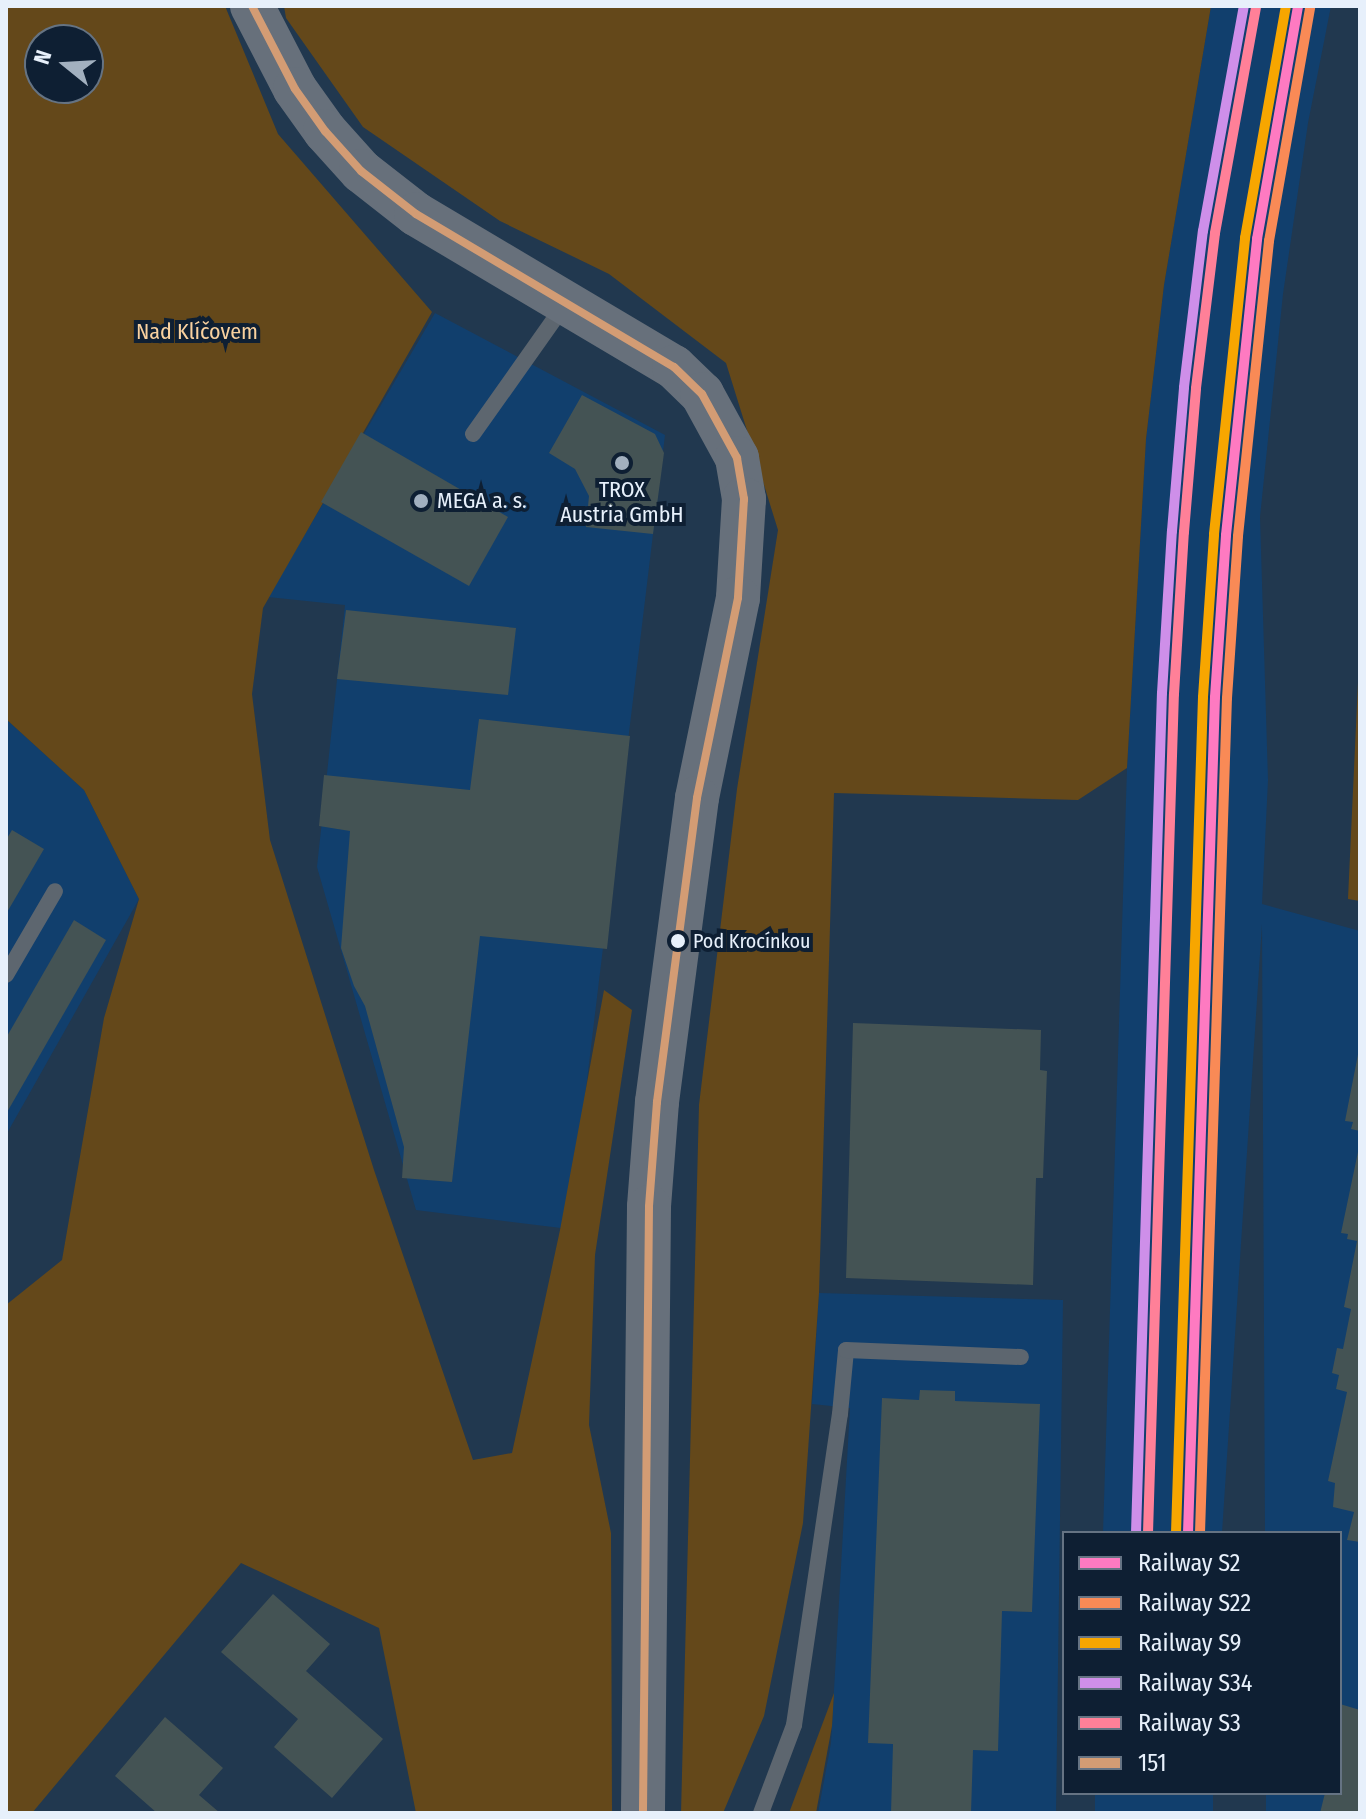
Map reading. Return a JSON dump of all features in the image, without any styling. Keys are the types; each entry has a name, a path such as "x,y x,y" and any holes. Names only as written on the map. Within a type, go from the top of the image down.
{"street":[{"path":"252,6 295,89 325,131 361,171 416,214 674,367 702,394 721,423 737,458 744,499 738,598 697,798 654,1132 649,1207 643,1813"}],"lane":[{"path":"473,434 566,302"},
{"path":"6,975 55,891"},
{"path":"761,1813 794,1725 840,1414 846,1350 1021,1357"}],"shaded area":[{"path":"1211,6 1331,6 1308,123 1283,294 1260,517 1268,780 1262,904 1360,931 1360,1813 1266,1813 1266,1795 1342,1795 1342,1531 1265,1531 1262,924 1222,1531 1103,1531 1127,768 1146,439 1164,285"},
{"path":"435,313 665,435 569,1229 416,1210 317,867 345,605 268,597"},
{"path":"6,719 84,790 139,899 6,1135"},
{"path":"819,1293 1063,1300 1056,1813 818,1813 831,1743 850,1408 812,1404"},
{"path":"1095,1795 1213,1795 1213,1813 1095,1813"}],"green space":[{"name":"Nad Klíčovem","path":"6,6 225,6 278,134 432,312 263,608 252,694 270,840 374,1170 473,1460 512,1453 560,1230 604,990 632,1010 595,1255 589,1425 611,1533 612,1813 416,1813 379,1628 241,1563 32,1813 6,1813 6,1305 62,1260 104,1018 139,899 84,790 6,719"},
{"path":"284,6 1211,6 1164,285 1146,439 1127,768 1078,800 834,793 819,1293 803,1523 764,1716 723,1813 681,1813 699,1105 737,789 778,530 726,363 609,274 500,221 363,127 286,18"},
{"path":"1360,639 1360,901 1348,899"},
{"path":"834,1693 832,1726 816,1813 789,1813"}],"building":[{"path":"582,395 655,434 664,453 653,534 586,527 589,496 575,469 549,453"},
{"path":"361,432 508,517 469,586 321,502"},
{"path":"346,610 516,628 508,695 337,679"},
{"path":"479,719 630,736 607,949 480,936 452,1182 402,1178 404,1147 365,1006 354,986 341,948 350,831 319,826 324,775 470,790"},
{"path":"12,830 44,849 6,914 6,840"},
{"path":"74,920 106,940 6,1114 6,1038"},
{"path":"853,1023 1041,1030 1040,1070 1047,1071 1043,1178 1036,1178 1033,1285 846,1278"},
{"path":"1360,1044 1360,1131 1351,1129 1353,1122 1345,1121"},
{"path":"1359,1147 1360,1542 1347,1540 1354,1512 1333,1507 1335,1483 1328,1481 1347,1392 1336,1389 1339,1375 1332,1373 1337,1348 1343,1349 1351,1309 1344,1307 1357,1241 1347,1239 1348,1234 1341,1233"},
{"path":"920,1390 955,1391 955,1401 1040,1404 1032,1612 1002,1611 998,1751 973,1750 971,1813 891,1813 893,1744 868,1743 882,1398 919,1400"},
{"path":"273,1594 330,1644 306,1671 383,1739 332,1798 274,1747 298,1719 221,1652"},
{"path":"1342,1705 1360,1710 1360,1813 1320,1813 1324,1795 1342,1795"},
{"path":"165,1717 223,1768 199,1795 220,1813 157,1813 115,1776"}],"rail line":[{"name":"S34","path":"1136,1531 1162,693 1172,531 1184,387 1203,231 1244,6"},
{"name":"S9","path":"1176,1531 1203,697 1214,534 1245,238 1286,6"},
{"name":"S2","path":"1188,1531 1215,697 1226,535 1257,239 1298,6"},
{"name":"S3","path":"1148,1531 1174,694 1184,532 1196,388 1215,233 1256,8"},
{"name":"S22","path":"1200,1531 1227,698 1238,536 1269,241 1310,8"}],"transit line":[{"name":"151","path":"252,6 295,89 325,131 361,171 416,214 674,367 702,394 737,458 744,499 738,598 697,798 657,1102 649,1207 643,1813"}],"place":[{"name":"TROX Austria GmbH","path":"622,463"},
{"name":"MEGA a. s.","path":"421,501"},
{"name":"Pod Krocínkou","path":"678,941"}]}
